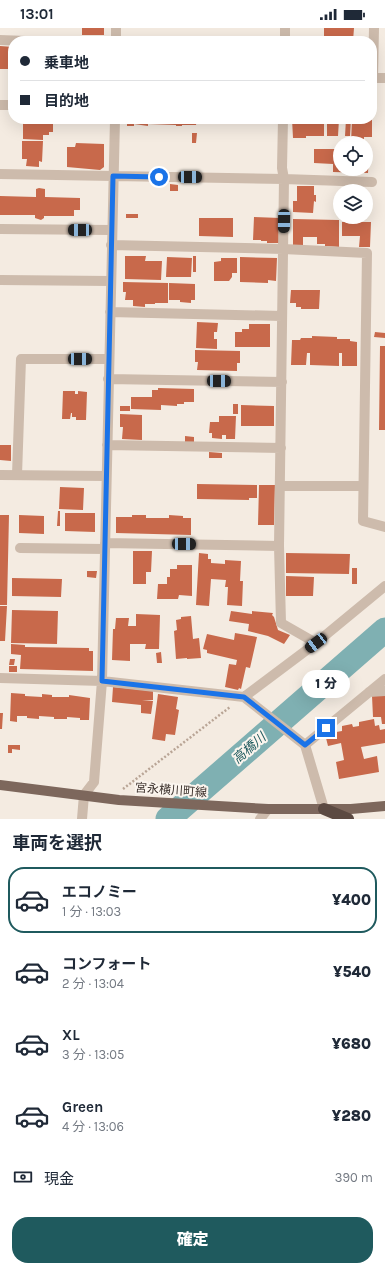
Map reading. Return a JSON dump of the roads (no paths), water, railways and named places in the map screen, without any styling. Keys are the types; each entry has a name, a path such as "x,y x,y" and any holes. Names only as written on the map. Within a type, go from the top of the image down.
{"highway":[{"path":"324,809 348,819"}],"main road":[{"name":"宮永横川町線","path":"0,785 115,799 220,807 324,809 385,806"}],"street":[{"path":"82,819 84,795 94,782 102,681 110,280 115,124"},
{"path":"283,124 282,168 284,179 279,546 281,623 316,643"},
{"path":"0,174 372,182"},
{"path":"0,229 112,230"},
{"path":"111,245 283,249 367,253 363,521 385,527"},
{"path":"0,280 110,280"},
{"path":"110,312 282,316"},
{"path":"17,475 21,359 109,359"},
{"path":"108,379 282,382"},
{"path":"107,445 281,448"},
{"path":"0,475 106,476"},
{"path":"280,486 363,486"},
{"path":"20,548 105,546 279,546"},
{"path":"244,697 316,643 385,586"},
{"path":"0,678 102,681 244,697 302,743 324,809"},
{"path":"302,743 385,679"},
{"path":"369,692 385,691"},
{"path":"260,819 268,809"}],"waterway":[{"name":"高橋川","path":"168,819 385,630"}]}
